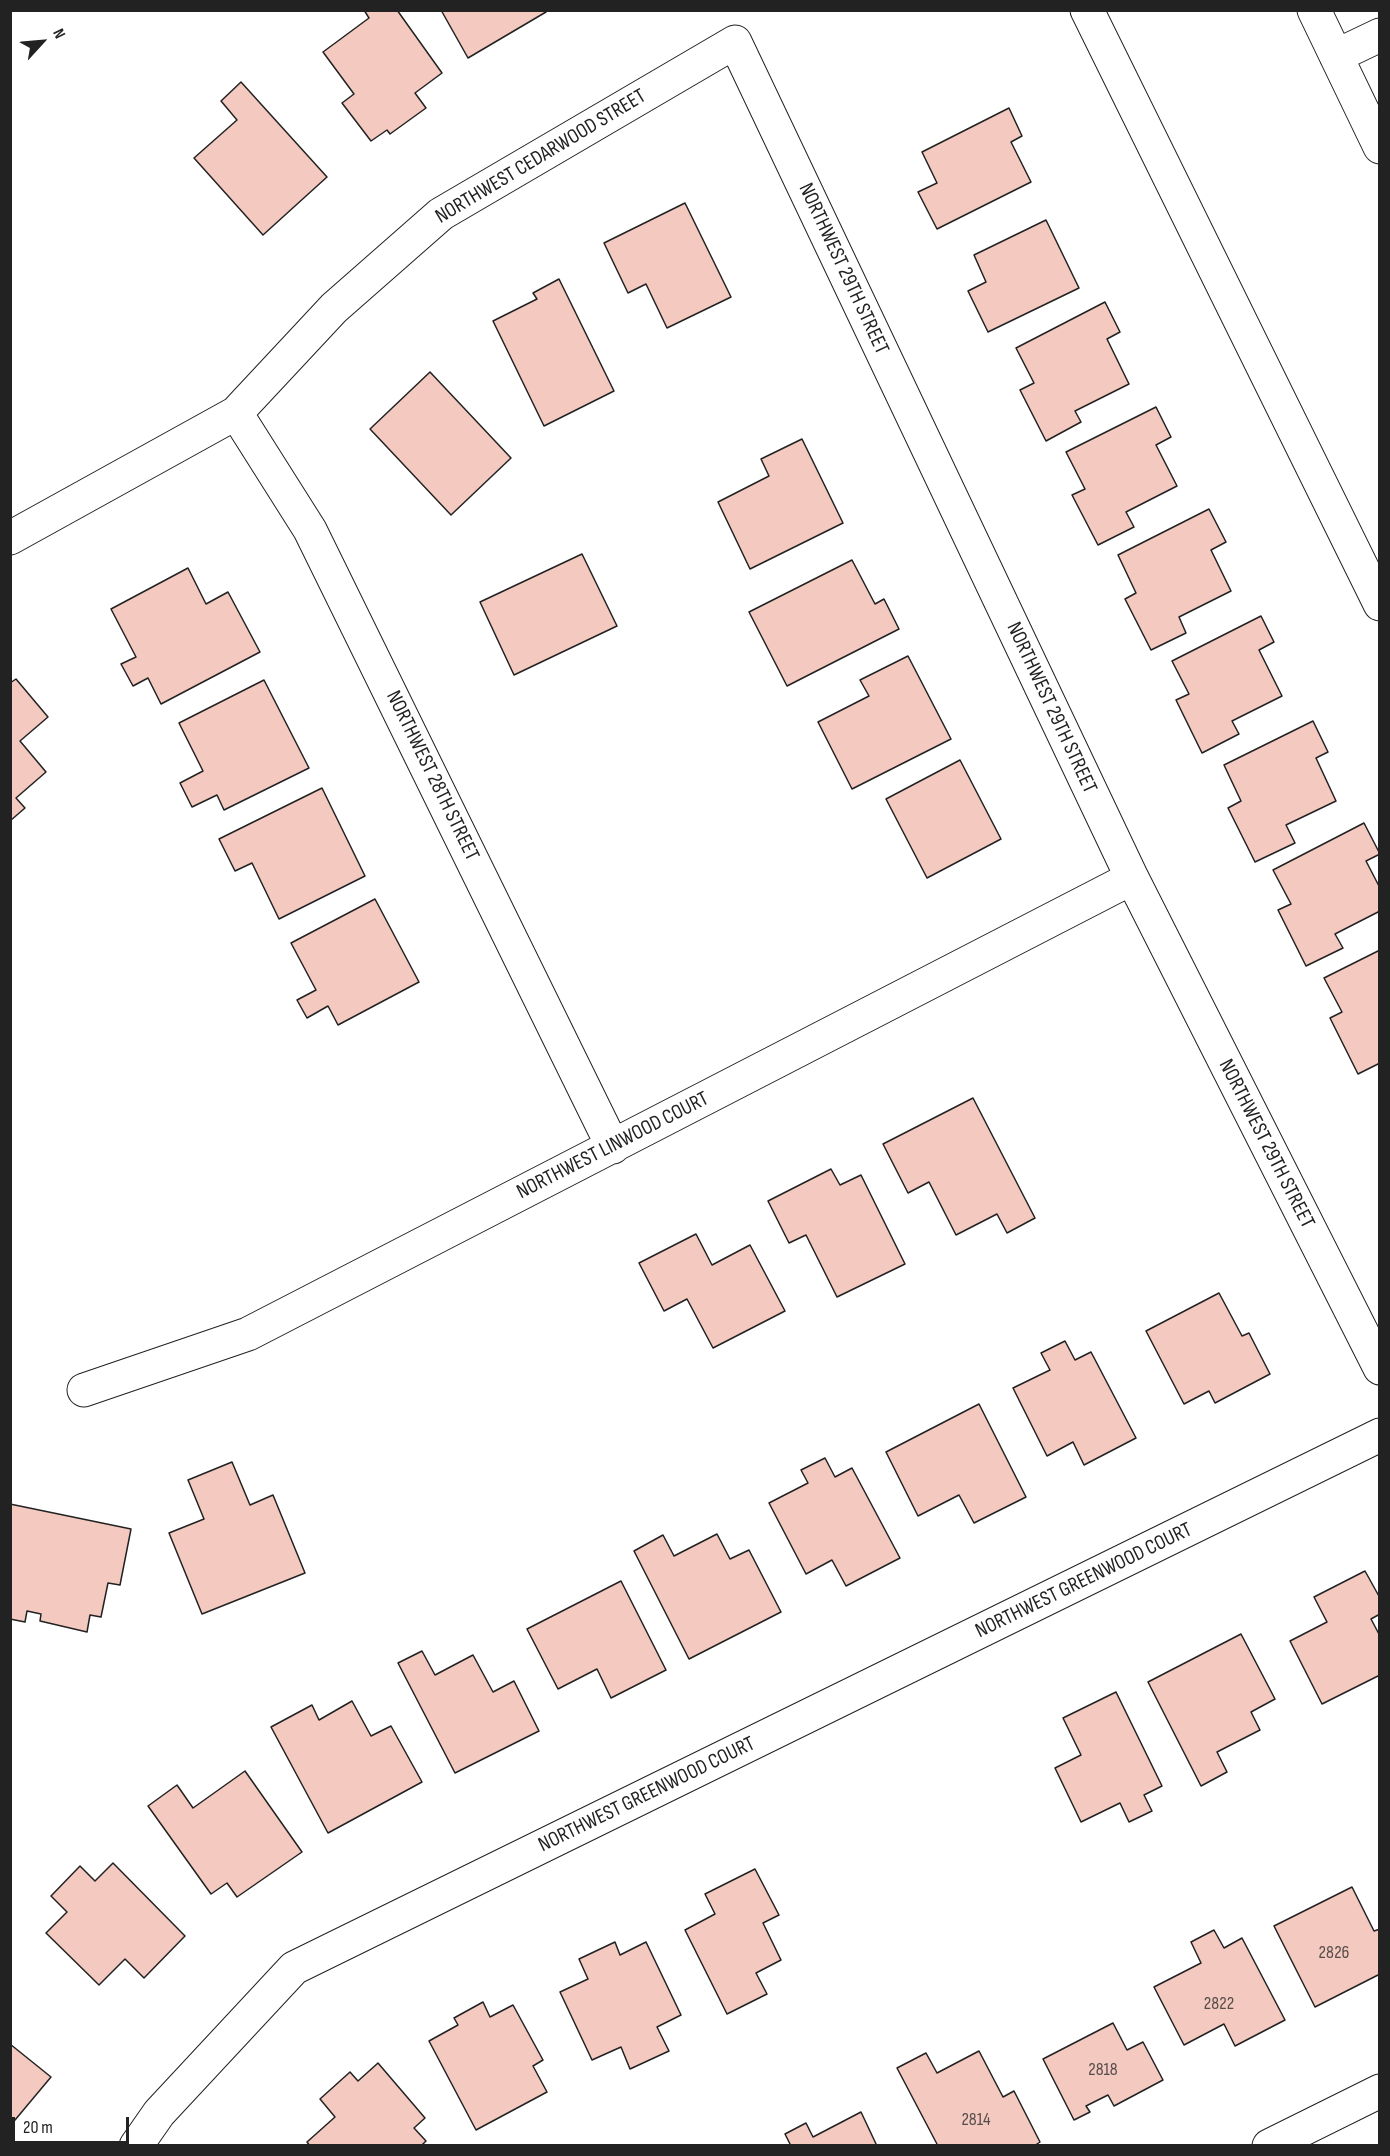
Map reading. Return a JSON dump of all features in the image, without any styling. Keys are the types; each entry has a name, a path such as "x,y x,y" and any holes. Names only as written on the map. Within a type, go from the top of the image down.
{"street":[{"path":"1087,10 1380,604"},
{"path":"1314,10 1380,147"},
{"path":"1336,56 1380,35"},
{"name":"NORTHWEST CEDARWOOD STREET","path":"10,538 236,413 334,308 441,214 735,42"},
{"name":"NORTHWEST 29TH STREET","path":"735,42 1132,878 1380,1368"},
{"name":"NORTHWEST 28TH STREET","path":"236,413 310,530 613,1147"},
{"name":"NORTHWEST LINWOOD COURT","path":"84,1390 248,1334 1132,878"},
{"name":"NORTHWEST GREENWOOD COURT","path":"136,2145 159,2114 294,1968 1380,1435"},
{"path":"1269,2145 1380,2091"}],"building":[{"path":"364,10 397,10 442,73 415,93 426,108 390,134 387,130 371,141 342,103 354,94 323,52 369,18"},
{"path":"441,10 545,10 546,12 468,58"},
{"path":"241,82 327,177 263,235 194,158 237,120 221,101"},
{"path":"1009,108 1022,136 1011,142 1031,182 937,229 918,192 937,183 922,152"},
{"path":"685,203 731,297 667,328 646,284 628,293 604,243"},
{"path":"1046,220 1079,288 988,332 968,291 986,282 974,255"},
{"path":"559,279 614,391 544,426 493,321 537,299 533,293"},
{"path":"1105,302 1120,332 1107,339 1129,384 1075,411 1081,422 1046,441 1020,390 1034,383 1016,348"},
{"path":"430,372 511,458 451,515 370,429"},
{"path":"1156,407 1171,437 1156,445 1177,486 1126,512 1134,527 1098,545 1072,495 1085,489 1066,452"},
{"path":"802,439 843,523 750,569 718,502 769,476 761,459"},
{"path":"1209,509 1226,542 1211,550 1231,591 1179,617 1186,633 1151,650 1125,599 1136,593 1118,555"},
{"path":"582,554 617,626 514,675 480,602"},
{"path":"852,560 875,604 884,599 899,629 787,686 749,612"},
{"path":"188,568 206,604 228,592 260,652 161,704 148,678 133,686 121,664 136,657 111,609"},
{"path":"1261,616 1274,642 1259,650 1282,696 1232,721 1239,734 1202,753 1176,700 1189,694 1172,661"},
{"path":"908,656 951,739 852,789 818,722 869,696 860,680"},
{"path":"16,679 48,717 20,741 46,772 16,798 25,808 10,821 10,683"},
{"path":"264,680 309,768 224,810 217,795 192,807 180,783 203,771 179,723"},
{"path":"1313,721 1328,752 1316,758 1336,801 1286,825 1295,843 1255,862 1228,808 1241,801 1224,765"},
{"path":"960,760 1001,839 927,878 886,799"},
{"path":"322,788 365,876 279,919 252,863 235,871 219,839"},
{"path":"1364,823 1380,854 1366,861 1380,888 1380,911 1335,934 1343,948 1306,966 1278,910 1291,904 1273,870"},
{"path":"375,899 419,982 338,1025 328,1006 307,1018 297,1000 316,990 291,943"},
{"path":"1380,950 1380,1063 1358,1074 1330,1018 1342,1012 1324,978"},
{"path":"973,1098 1035,1218 1007,1233 997,1214 956,1235 929,1182 908,1193 883,1144"},
{"path":"831,1169 840,1185 861,1175 905,1264 837,1297 806,1235 789,1243 768,1201"},
{"path":"696,1234 712,1265 750,1245 785,1311 713,1348 687,1299 664,1311 639,1263"},
{"path":"1219,1293 1242,1336 1249,1333 1270,1374 1215,1403 1209,1391 1184,1404 1146,1331"},
{"path":"1065,1341 1075,1360 1091,1352 1136,1438 1084,1465 1073,1442 1047,1456 1013,1388 1050,1370 1041,1353"},
{"path":"979,1404 1026,1497 974,1523 959,1495 918,1516 886,1452"},
{"path":"825,1458 835,1477 852,1468 900,1558 846,1586 832,1560 806,1574 769,1503 808,1483 801,1470"},
{"path":"232,1462 250,1505 273,1495 305,1573 202,1614 169,1533 204,1519 188,1480"},
{"path":"10,1504 131,1529 120,1585 108,1583 101,1617 90,1615 87,1632 40,1621 41,1614 27,1611 25,1622 10,1619"},
{"path":"717,1534 730,1559 749,1550 781,1612 689,1659 634,1551 663,1535 674,1556"},
{"path":"1365,1571 1380,1598 1380,1614 1371,1619 1380,1636 1380,1675 1322,1704 1290,1641 1327,1622 1314,1597"},
{"path":"621,1581 666,1670 611,1698 597,1669 558,1689 527,1629"},
{"path":"1241,1634 1275,1699 1251,1712 1260,1730 1217,1752 1227,1772 1201,1786 1148,1682"},
{"path":"422,1651 435,1675 473,1655 493,1692 514,1681 539,1731 455,1773 398,1663"},
{"path":"1116,1692 1162,1786 1144,1795 1152,1811 1129,1822 1120,1803 1081,1822 1055,1768 1081,1755 1063,1718"},
{"path":"352,1701 371,1736 391,1726 422,1782 328,1833 271,1727 312,1705 319,1720"},
{"path":"245,1771 302,1852 237,1897 227,1883 211,1894 148,1806 177,1785 193,1808"},
{"path":"113,1863 185,1936 144,1978 125,1959 99,1985 46,1933 67,1912 51,1896 80,1866 95,1881"},
{"path":"755,1869 779,1915 763,1923 781,1960 756,1973 767,1994 727,2014 685,1930 715,1914 705,1894"},
{"path":"1352,1887 1374,1931 1380,1929 1380,1974 1315,2007 1274,1926"},
{"path":"1214,1930 1224,1948 1242,1938 1285,2020 1235,2046 1224,2024 1184,2045 1154,1987 1201,1963 1191,1942"},
{"path":"615,1942 620,1955 646,1942 681,2015 657,2027 669,2051 630,2069 621,2047 592,2060 560,1992 588,1979 579,1959"},
{"path":"483,2002 490,2017 513,2005 543,2060 533,2066 547,2092 476,2130 429,2041 458,2025 454,2018"},
{"path":"1113,2023 1127,2050 1143,2042 1163,2080 1114,2106 1108,2095 1086,2106 1090,2112 1074,2120 1043,2059"},
{"path":"10,2044 51,2077 10,2126"},
{"path":"979,2051 1003,2097 1014,2091 1040,2142 1034,2146 938,2146 897,2068 926,2053 937,2073"},
{"path":"378,2063 425,2118 414,2128 426,2141 421,2146 310,2146 307,2142 335,2117 320,2099 350,2072 358,2081"},
{"path":"861,2112 877,2146 791,2146 785,2134 806,2123 813,2137"}]}
